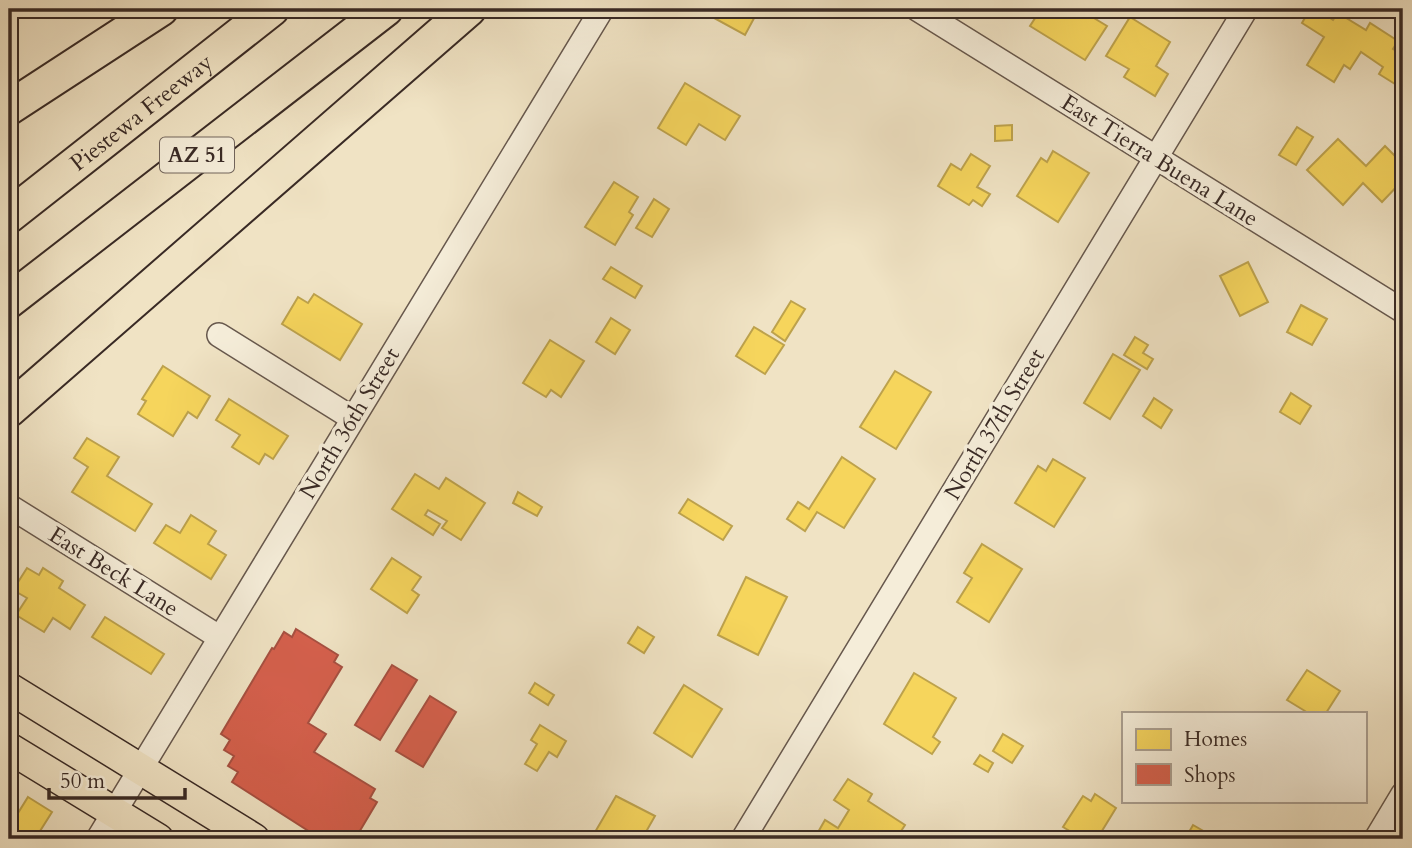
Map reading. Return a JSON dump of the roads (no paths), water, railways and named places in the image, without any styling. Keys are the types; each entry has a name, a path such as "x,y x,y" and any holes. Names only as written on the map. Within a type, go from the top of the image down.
{"highway":[{"path":"9,108 161,9"},
{"name":"Piestewa Freeway","path":"9,216 272,9"},
{"name":"AZ 51","path":"9,301 386,9"},
{"path":"9,410 469,9"}],"main road":[{"path":"9,688 254,839"},
{"path":"9,748 158,839"}],"street":[{"name":"North 36th Street","path":"98,839 602,9"},
{"name":"East Tierra Buena Lane","path":"917,9 1403,311"},
{"name":"North 37th Street","path":"743,839 1246,9"},
{"path":"219,335 352,418"},
{"name":"East Beck Lane","path":"9,506 219,637"},
{"path":"1376,839 1403,794"}]}
